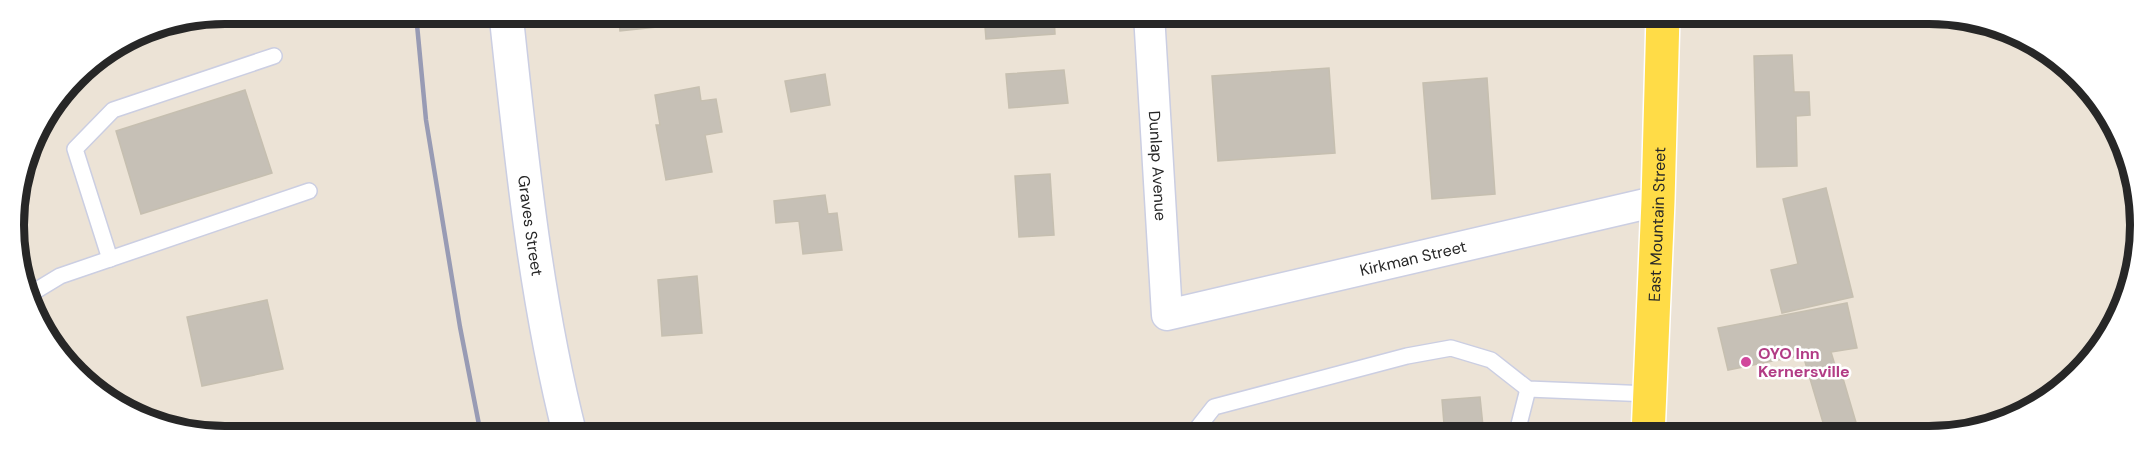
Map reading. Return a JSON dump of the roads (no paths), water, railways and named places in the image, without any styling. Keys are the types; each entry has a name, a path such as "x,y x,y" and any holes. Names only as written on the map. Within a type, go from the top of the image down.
{"main road":[{"name":"East Mountain Street","path":"1648,426 1658,201 1662,24"}],"street":[{"name":"Graves Street","path":"507,24 530,231 560,398 568,426"},
{"name":"Dunlap Avenue","path":"1150,24 1167,315"},
{"name":"Kirkman Street","path":"1167,315 1658,201"}],"lane":[{"path":"110,259 75,149 113,110 274,56"},
{"path":"35,291 60,276 309,192"},
{"path":"1199,426 1214,407 1407,356 1451,348 1491,360 1528,389 1650,394"},
{"path":"1519,426 1528,389"}],"railway":[{"path":"417,24 426,120 460,327 479,426"}],"place":[{"name":"OYO Inn Kernersville","path":"1746,362"}]}
